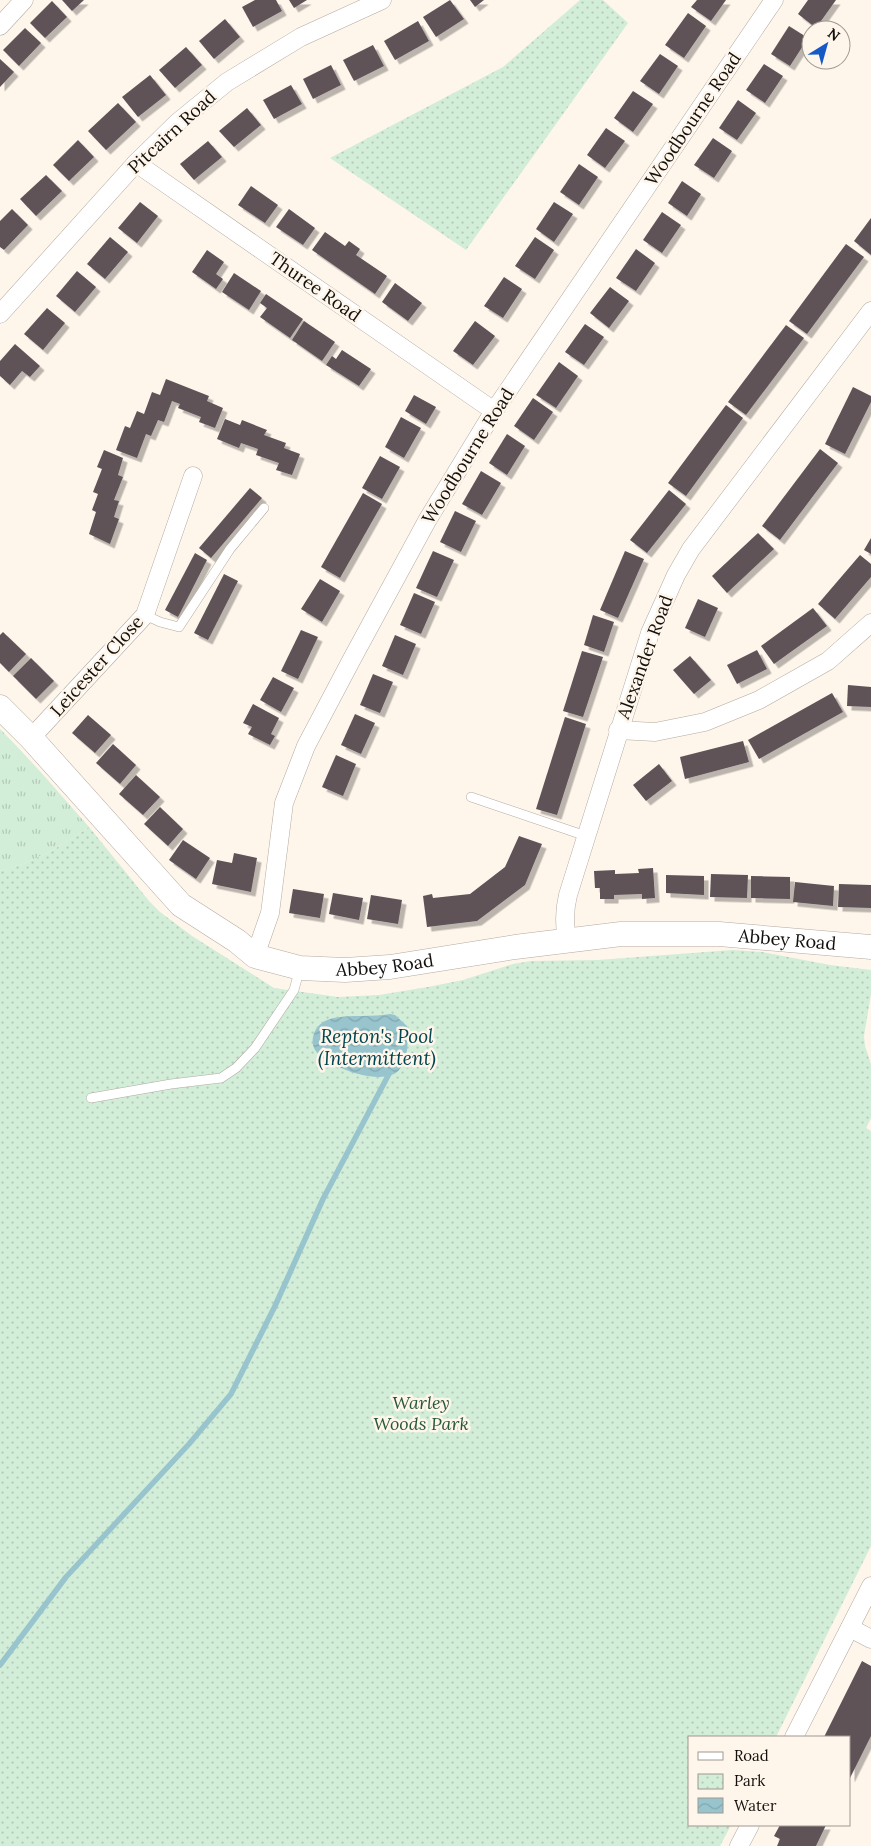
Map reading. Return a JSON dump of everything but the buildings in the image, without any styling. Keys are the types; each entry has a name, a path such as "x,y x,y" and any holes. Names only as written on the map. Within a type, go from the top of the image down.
{"street":[{"path":"0,26 24,0"},
{"name":"Pitcairn Road","path":"0,314 136,163 178,122 227,82 301,37 382,0"},
{"name":"Woodbourne Road","path":"255,956 270,913 284,803 306,746 353,658 428,520 494,411 774,0"},
{"name":"Thuree Road","path":"136,163 494,411"},
{"name":"Alexander Road","path":"567,940 564,927 564,911 568,895 618,730 650,633 676,576 691,549 871,311"},
{"name":"Leicester Close","path":"31,738 145,615 194,476"},
{"path":"618,730 655,732 705,722 759,700 828,661 871,624"},
{"name":"Abbey Road","path":"0,707 31,738 180,905 237,941 255,956 300,968 345,970 390,967 567,940 621,934 720,934 871,948"},
{"path":"795,1736 871,1586"},
{"path":"850,1628 871,1639"},
{"path":"739,1846 749,1826"}],"lane":[{"path":"145,615 160,622 179,627 230,550 264,508"},
{"path":"471,797 586,836"},
{"path":"91,1098 171,1084 221,1078 236,1068 258,1043 294,990 300,968"}],"green space":[{"path":"580,0 603,0 628,23 466,250 330,158 503,67"},
{"path":"0,729 89,827 46,853 12,868 0,871"},
{"name":"Warley Woods Park","path":"89,827 160,912 192,936 274,988 338,997 379,995 463,980 513,964 531,961 598,960 733,950 762,952 830,965 871,970 871,994 864,1036 871,1064 871,1118 866,1128 871,1131 871,1546 776,1736 688,1736 688,1826 730,1826 720,1846 0,1846 0,871 24,863 68,841"}],"water":[{"name":"Repton's Pool (Intermittent)","path":"395,1015 407,1026 408,1037 405,1060 399,1070 392,1075 381,1077 369,1076 342,1069 321,1056 313,1046 314,1034 318,1026 325,1021 348,1016"}],"waterway":[{"path":"0,1665 66,1577 189,1444 231,1394 275,1306 323,1199 390,1072"}]}
